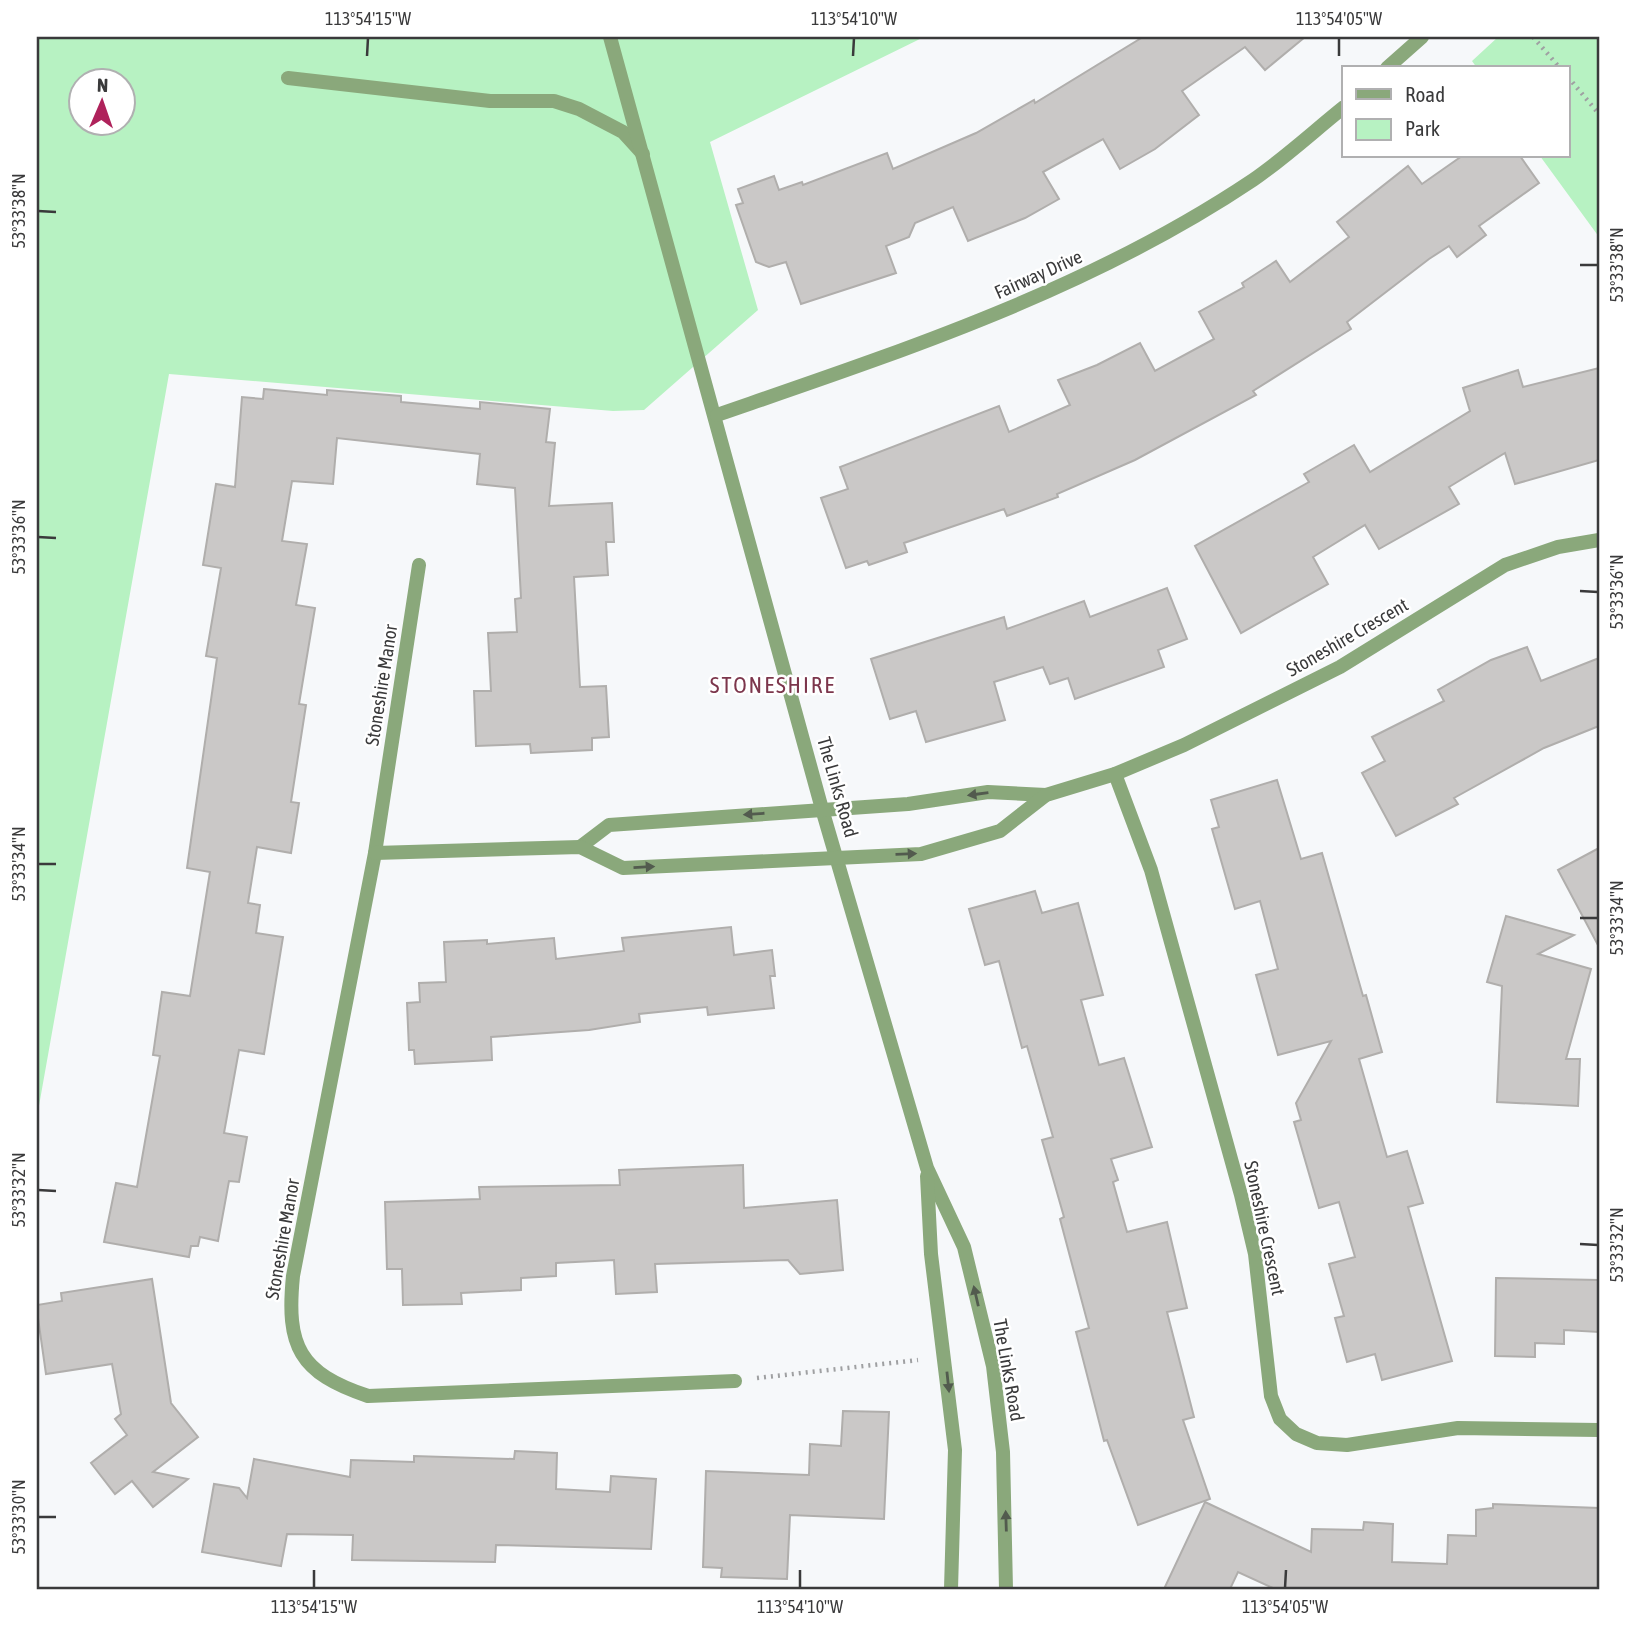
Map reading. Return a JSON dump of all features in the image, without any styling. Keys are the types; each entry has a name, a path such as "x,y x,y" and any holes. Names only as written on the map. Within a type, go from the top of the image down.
{"street":[{"name":"The Links Road","path":"610,37 822,808 927,1168 964,1247 993,1366 1003,1452 1006,1589"},
{"path":"1389,66 1422,37"},
{"path":"288,78 490,101 554,101 579,108 614,127 643,154"},
{"name":"Fairway Drive","path":"716,415 962,329 1067,285 1163,234 1254,179 1342,109"},
{"name":"Stoneshire Crescent","path":"822,808 908,804 988,792 1046,795 1115,774 1184,745 1340,667 1505,565 1559,547 1599,540"},
{"name":"Stoneshire Manor","path":"419,565 375,853 293,1276 289,1318 304,1360 335,1385 368,1396 735,1381"},
{"name":"Stoneshire Crescent","path":"1115,774 1150,870 1241,1195 1255,1254 1271,1396 1280,1419 1296,1434 1317,1443 1347,1445 1458,1428 1599,1430"},
{"name":"Stoneshire Crescent","path":"838,856 920,854 1000,831 1046,795"},
{"path":"580,847 609,825 822,808"},
{"path":"375,853 580,847 623,868 838,856"},
{"name":"The Links Road","path":"927,1168 931,1254 955,1450 951,1589"}],"path":[{"path":"1532,37 1558,66"},
{"path":"1570,80 1599,114"},
{"path":"735,1381 912,1362 945,1353"}],"green space":[{"path":"37,37 924,37 710,142 758,310 644,410 613,411 169,374 37,1117"},
{"path":"1498,37 1599,37 1599,237 1541,158 1570,158 1570,66 1476,66 1472,61"}],"building":[{"path":"1143,37 1305,37 1265,70 1245,47 1182,91 1199,115 1155,149 1120,169 1103,139 1043,172 1059,199 1025,218 968,241 953,207 915,223 909,237 886,246 896,273 801,304 786,262 769,267 756,262 736,205 743,203 738,189 774,176 779,190 802,182 803,185 887,153 893,169 976,133 1034,100 1035,103"},
{"path":"1459,158 1521,158 1539,183 1479,226 1486,235 1457,257 1449,246 1429,259 1347,322 1351,329 1253,391 1256,395 1135,460 1057,494 1058,497 1007,516 1004,509 904,543 907,552 869,565 867,561 846,568 821,498 848,489 840,467 999,406 1009,432 1070,405 1058,380 1097,365 1140,343 1155,371 1214,339 1199,312 1244,287 1242,283 1276,261 1290,282 1349,237 1337,222 1408,166 1422,184"},
{"path":"1599,368 1599,460 1515,484 1505,453 1449,487 1459,504 1379,549 1365,525 1313,557 1328,584 1241,633 1195,546 1309,482 1304,474 1354,445 1370,472 1470,411 1463,388 1518,370 1523,387"},
{"path":"264,389 327,395 327,390 401,396 401,402 480,409 480,402 550,409 546,442 555,443 549,506 612,503 614,542 606,542 608,575 574,577 580,687 606,686 609,737 592,738 592,750 531,753 530,744 476,746 474,691 491,691 488,633 517,632 515,599 521,598 515,488 477,484 480,454 337,438 333,484 292,481 282,541 307,544 296,605 315,608 299,704 306,705 291,802 299,803 291,853 257,847 248,903 260,905 256,933 283,937 264,1054 239,1050 224,1133 247,1137 239,1182 229,1181 218,1241 200,1237 198,1246 191,1246 189,1257 104,1242 116,1183 137,1187 160,1056 153,1055 162,992 190,996 210,872 187,868 217,658 206,656 221,568 203,565 216,484 235,487 242,397 263,399"},
{"path":"1167,588 1187,639 1158,650 1164,667 1075,699 1068,678 1050,684 1043,667 994,682 1005,720 926,742 916,711 890,719 871,659 1004,617 1007,629 1084,601 1090,617"},
{"path":"1527,647 1541,681 1599,658 1599,726 1544,748 1454,798 1458,804 1396,836 1362,773 1385,761 1372,737 1444,701 1438,690 1491,660"},
{"path":"1277,780 1301,859 1322,853 1363,996 1366,995 1382,1052 1359,1059 1387,1157 1407,1151 1423,1203 1408,1207 1452,1361 1382,1380 1375,1354 1347,1362 1335,1318 1344,1316 1329,1264 1355,1257 1339,1202 1319,1208 1294,1122 1301,1120 1296,1103 1331,1041 1278,1055 1256,975 1278,969 1260,901 1235,909 1212,829 1219,827 1211,800"},
{"path":"1599,848 1599,947 1558,870"},
{"path":"1035,891 1042,913 1078,903 1103,995 1081,1000 1099,1065 1124,1058 1152,1147 1111,1159 1118,1180 1113,1182 1127,1232 1167,1222 1187,1308 1167,1312 1194,1417 1183,1420 1210,1499 1138,1525 1107,1440 1104,1441 1076,1332 1089,1328 1060,1219 1064,1217 1042,1140 1053,1137 1027,1046 1022,1048 999,961 985,965 969,909"},
{"path":"1506,916 1574,935 1538,954 1591,969 1566,1059 1580,1059 1578,1106 1497,1102 1502,986 1487,982"},
{"path":"731,927 734,955 772,950 775,976 770,976 774,1008 708,1015 707,1007 639,1014 640,1022 589,1030 491,1037 492,1060 415,1064 414,1050 409,1050 407,1003 420,1002 419,983 446,982 444,942 487,940 487,944 554,938 556,959 624,951 622,938"},
{"path":"743,1165 744,1208 837,1200 843,1270 800,1274 788,1260 655,1264 657,1292 616,1294 614,1260 556,1263 556,1276 521,1278 521,1290 461,1293 462,1304 403,1305 402,1269 387,1269 385,1202 480,1199 479,1187 620,1185 619,1170"},
{"path":"1496,1278 1599,1280 1599,1332 1564,1330 1564,1344 1535,1343 1535,1357 1495,1356"},
{"path":"152,1279 171,1403 198,1437 153,1472 188,1479 153,1507 132,1481 115,1494 91,1463 127,1435 115,1419 121,1414 112,1364 46,1374 37,1311 37,1305 62,1301 61,1293"},
{"path":"843,1411 889,1412 884,1519 790,1515 787,1579 721,1577 722,1568 703,1567 706,1471 809,1475 810,1444 841,1446"},
{"path":"515,1451 557,1453 556,1489 610,1492 611,1476 656,1479 651,1549 496,1545 495,1562 352,1560 353,1535 287,1534 281,1566 202,1552 214,1484 239,1488 247,1498 254,1459 350,1477 351,1460 414,1462 414,1456 514,1459"},
{"path":"1205,1502 1311,1552 1312,1529 1363,1530 1364,1522 1393,1524 1392,1562 1447,1564 1448,1535 1476,1536 1476,1510 1493,1508 1493,1504 1599,1508 1599,1589 1275,1589 1238,1572 1230,1589 1164,1589"}],"district":[{"name":"STONESHIRE","path":"773,685"}]}
